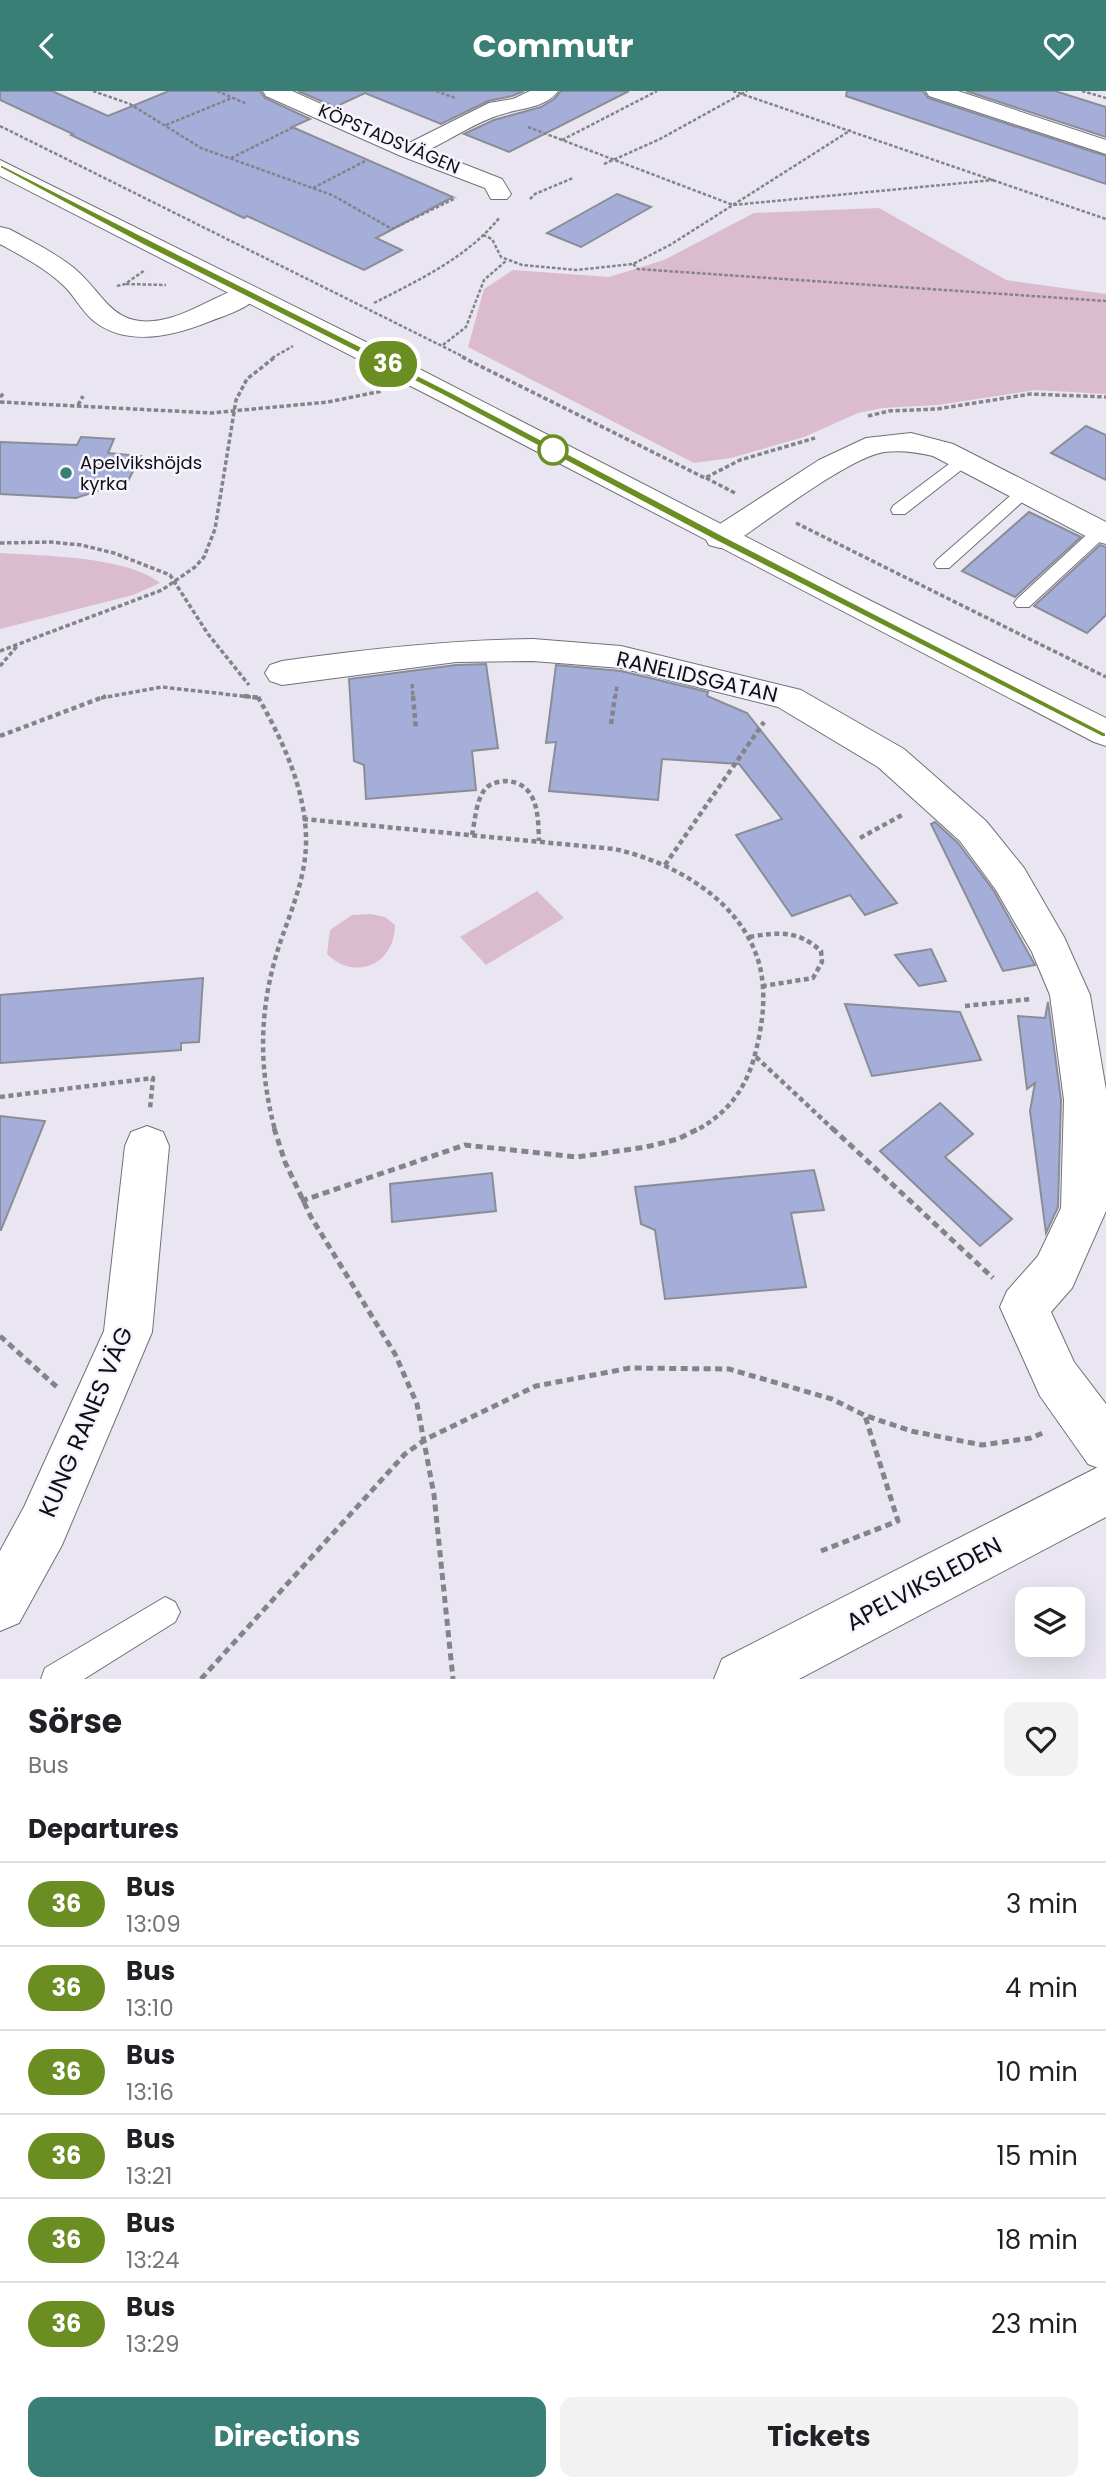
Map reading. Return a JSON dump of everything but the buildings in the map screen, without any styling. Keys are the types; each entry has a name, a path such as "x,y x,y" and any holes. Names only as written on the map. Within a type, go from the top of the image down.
{"street":[{"name":"KÖPSTADSVÄGEN","path":"274,91 410,151 494,184 501,202"},
{"path":"410,151 497,108 518,106 547,91"},
{"path":"937,91 1106,147"},
{"path":"0,167 436,388 720,538 1106,733"},
{"path":"0,234 50,263 72,280 105,318 123,326 168,327 212,312 247,294"},
{"path":"720,538 829,466 876,445 911,442 943,450 1103,533"},
{"name":"RANELIDSGATAN","path":"271,686 410,656 456,651 533,650 621,657 782,696 891,758 973,831 1010,879 1049,948 1070,995 1086,1100 1084,1209 1055,1272 1024,1307"},
{"name":"KUNG RANES VÄG","path":"0,1604 43,1527 128,1332 147,1146"},
{"path":"1024,1307 1057,1379 1095,1432"},
{"name":"APELVIKSLEDEN","path":"741,1679 1106,1489"}],"lane":[{"path":"899,510 963,461"},
{"path":"943,564 1024,492"},
{"path":"1023,603 1103,533"},
{"path":"55,1679 165,1612"}],"path":[{"path":"93,91 130,104 201,148 331,195 392,229 460,196"},
{"path":"436,91 733,205 993,180"},
{"path":"561,140 657,91"},
{"path":"733,91 1106,219"},
{"path":"604,164 747,91"},
{"path":"1082,91 1106,98"},
{"path":"165,126 232,98"},
{"path":"0,126 1106,677"},
{"path":"230,158 297,126"},
{"path":"483,235 492,239 496,250 507,260 522,265 576,270 633,264 670,245 851,130"},
{"path":"313,188 371,158"},
{"path":"521,205 535,194 573,178"},
{"path":"374,303 419,279 491,229 501,202"},
{"path":"443,345 464,329 471,319 484,277 507,260"},
{"path":"633,264 638,269 1106,301"},
{"path":"125,284 171,285"},
{"path":"414,341 424,336"},
{"path":"0,651 142,599 176,583 205,556 212,538 232,412 244,383 258,368 294,346"},
{"path":"4,393 0,400 211,413 358,398 387,389"},
{"path":"865,417 889,411 937,409 1031,394 1106,397"},
{"path":"78,405 83,395"},
{"path":"705,478 740,460 818,437"},
{"path":"0,543 51,542 81,545 157,568 170,575 208,634 271,686 303,819 306,855 296,901 268,985 262,1072 269,1112 301,1201 400,1361 413,1392 426,1439 444,1571 453,1679"},
{"path":"0,666 20,643"},
{"path":"410,656 416,730"},
{"path":"611,724 621,657"},
{"path":"0,736 109,695 162,687 271,686"},
{"path":"665,865 782,696"},
{"path":"472,835 479,801 486,787 502,781 515,782 527,788 534,797 538,812 539,841"},
{"path":"860,838 935,796"},
{"path":"301,1201 469,1145 565,1157 602,1154 688,1135 724,1113 746,1087 756,1057 765,1000 760,966 749,937 732,912 694,881 665,865 622,852 539,841 303,819"},
{"path":"749,937 795,932 808,938 821,950 822,962 813,978 763,986"},
{"path":"965,1006 1070,995"},
{"path":"756,1057 1024,1307"},
{"path":"0,1097 153,1079 147,1146"},
{"path":"0,1336 92,1419"},
{"path":"201,1679 405,1454 426,1439 536,1386 630,1368 729,1369 832,1399 864,1415 911,1431 982,1445 1095,1432"},
{"path":"821,1551 898,1521 864,1415"}],"shaded area":[{"path":"879,208 1006,280 1106,294 1106,394 1036,390 938,405 883,408 858,413 804,437 731,458 694,463 468,347 484,289 513,270 609,277 664,260 754,213"},
{"path":"0,553 106,562 145,574 160,583 133,595 0,629"},
{"path":"537,891 564,918 486,965 460,937"},
{"path":"371,914 385,917 395,925 393,939 381,959 372,965 349,967 327,954 330,930 352,915"}],"bus line":[{"name":"36","path":"0,167 447,394 720,538 1106,733"}],"place":[{"name":"Apelvikshöjds kyrka","path":"66,473"}]}
